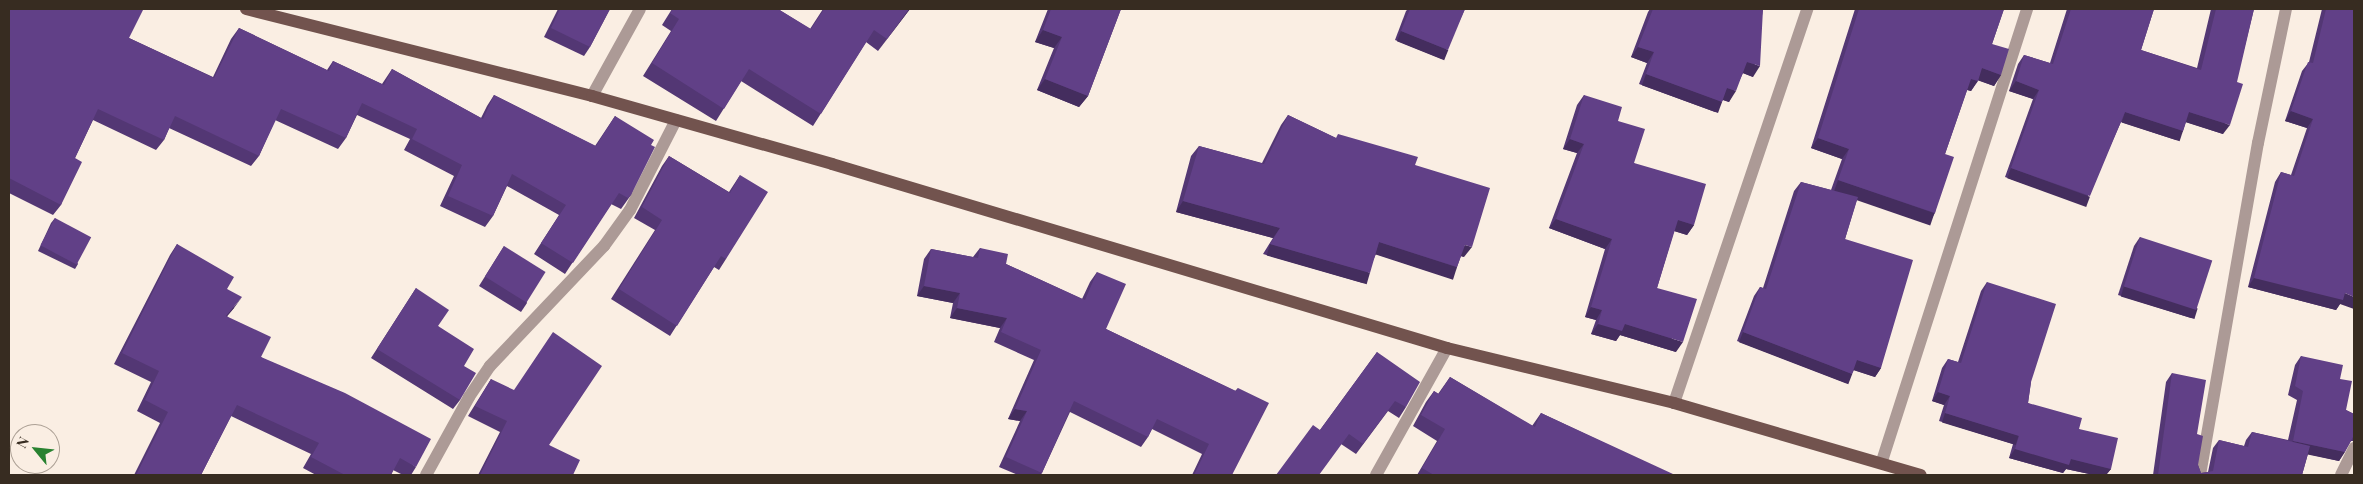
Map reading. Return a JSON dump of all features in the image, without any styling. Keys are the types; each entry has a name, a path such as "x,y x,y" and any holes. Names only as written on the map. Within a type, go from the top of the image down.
{"main road":[{"path":"246,9 592,96 1447,348 1674,402 1882,461 1921,475"}],"street":[{"path":"592,96 640,9"},
{"path":"1674,402 1807,9"},
{"path":"1882,461 2027,9"},
{"path":"2200,475 2258,143 2286,9"},
{"path":"426,475 469,397 490,366 604,246 630,210 676,120"},
{"path":"1376,475 1447,348"},
{"path":"2341,475 2354,448"}],"building":[{"path":"9,9 141,9 143,10 129,38 214,78 239,28 329,71 333,61 384,85 392,69 483,119 494,95 596,146 615,116 654,140 651,145 655,147 631,195 628,198 619,193 573,263 541,243 566,205 512,174 493,216 448,196 462,165 412,139 417,129 362,103 346,138 281,109 259,156 175,116 164,140 98,109 75,158 82,162 61,205 9,178"},
{"path":"560,9 610,9 590,47 551,28"},
{"path":"673,9 778,9 811,29 824,9 909,9 887,39 874,30 821,114 749,69 724,109 652,63 679,19 670,13"},
{"path":"1051,9 1121,9 1088,96 1045,79 1062,37 1043,30"},
{"path":"1410,9 1465,9 1448,50 1401,31"},
{"path":"1653,9 1763,9 1760,66 1747,62 1736,91 1727,88 1722,102 1646,74 1654,52 1638,47"},
{"path":"1859,9 2004,9 1992,44 2009,49 2001,75 1982,68 1978,81 1971,79 1945,154 1954,157 1935,213 1838,180 1849,149 1818,138"},
{"path":"2071,9 2154,9 2141,50 2201,70 2216,9 2254,9 2237,82 2243,84 2230,125 2189,112 2183,131 2125,112 2090,196 2011,168 2039,90 2016,81 2024,55 2053,64"},
{"path":"2326,9 2354,9 2354,297 2345,293 2343,300 2254,278 2281,172 2294,176 2313,119 2291,111 2308,62 2313,63"},
{"path":"1584,95 1622,107 1618,121 1645,129 1634,163 1706,184 1694,225 1678,220 1657,288 1697,299 1683,342 1625,324 1622,331 1598,324 1602,310 1591,307 1612,239 1556,219 1584,144 1570,139"},
{"path":"1288,115 1336,138 1338,134 1418,157 1415,165 1490,188 1472,247 1465,245 1457,267 1379,242 1370,273 1270,244 1280,228 1183,201 1199,146 1264,164"},
{"path":"669,156 730,193 740,175 768,192 726,259 721,256 677,326 619,289 662,220 642,207"},
{"path":"1801,182 1858,197 1845,239 1913,260 1881,368 1857,360 1852,374 1743,332 1760,287 1766,289"},
{"path":"55,218 91,237 77,265 40,245"},
{"path":"2140,237 2212,260 2196,310 2124,286"},
{"path":"177,244 234,277 227,289 242,297 226,316 271,337 261,357 345,393 431,439 416,467 400,458 391,475 345,475 311,457 319,443 237,405 201,475 136,475 168,412 145,400 159,371 122,353"},
{"path":"504,246 546,272 526,302 485,277"},
{"path":"980,248 1008,254 1006,264 1085,300 1097,272 1126,284 1106,329 1236,391 1238,388 1269,403 1232,475 1194,475 1209,444 1157,419 1148,437 1074,401 1042,473 1006,457 1027,411 1015,409 1041,350 1001,332 1007,318 957,308 960,293 924,286 931,249 978,258"},
{"path":"1987,282 2056,304 2031,382 2028,403 2082,418 2079,429 2118,438 2111,469 2071,459 2069,465 2015,449 2019,436 1945,413 1950,396 1938,392 1948,359 1961,363"},
{"path":"416,288 449,310 438,326 474,349 464,366 476,373 460,400 377,349"},
{"path":"553,332 602,366 549,445 580,460 573,475 480,475 507,421 475,406 491,379 514,390"},
{"path":"1377,352 1420,382 1406,407 1395,401 1363,444 1349,434 1319,475 1276,475 1313,425 1320,430"},
{"path":"2301,356 2343,365 2340,379 2352,381 2346,410 2354,414 2354,435 2345,452 2293,441 2303,391 2295,386"},
{"path":"2172,373 2206,380 2197,434 2203,436 2198,465 2201,473 2213,471 2219,440 2248,447 2252,432 2310,446 2302,475 2158,475"},
{"path":"1450,377 1535,427 1541,413 1673,474 1434,475 1422,468 1445,429 1421,415 1434,391 1439,394"}]}
